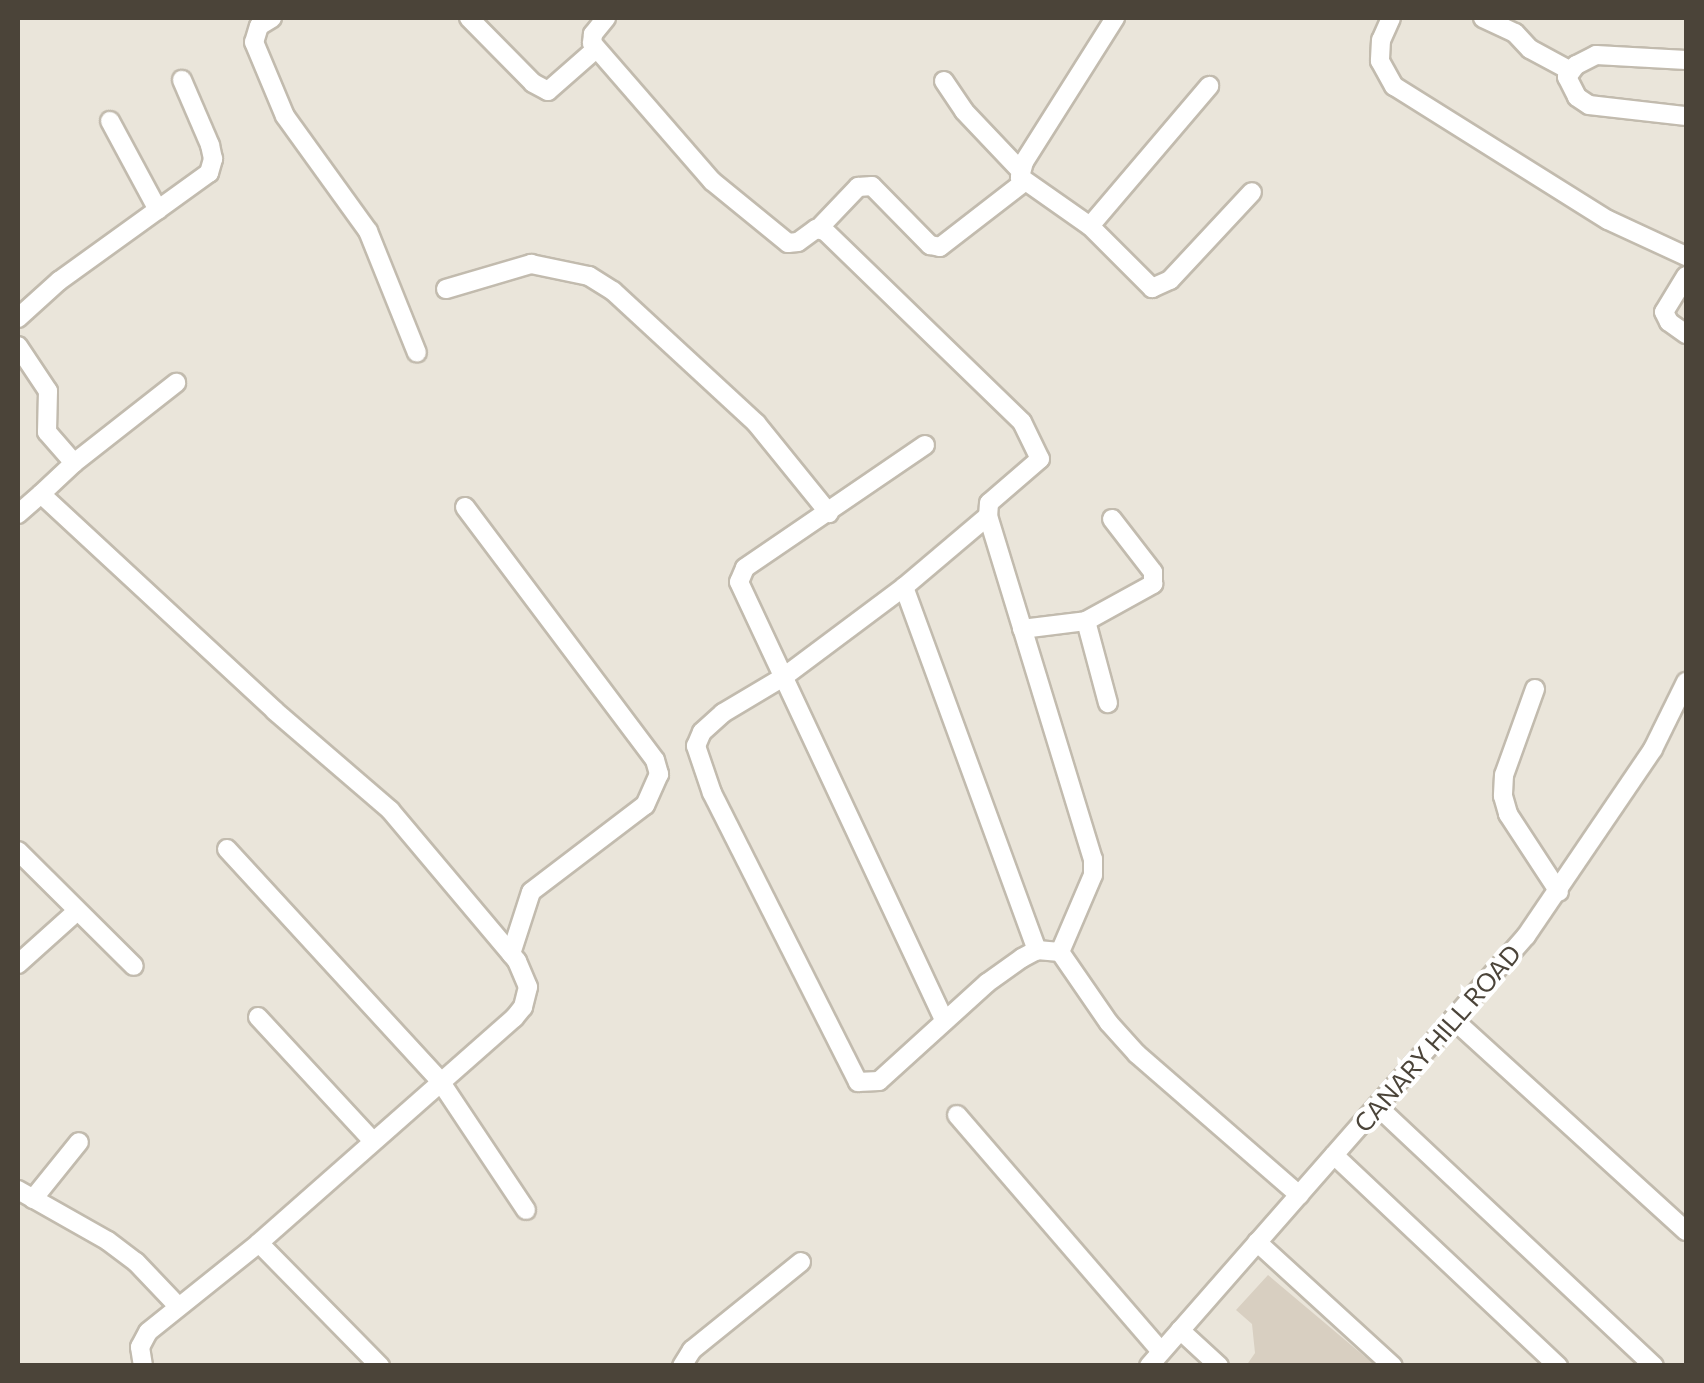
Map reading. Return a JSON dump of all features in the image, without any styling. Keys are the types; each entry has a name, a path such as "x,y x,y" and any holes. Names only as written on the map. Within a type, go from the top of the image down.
{"street":[{"path":"272,18 259,26 254,42 285,116 368,231 417,353"},
{"path":"470,18 533,82 548,91 596,49"},
{"path":"606,18 591,37 596,49 697,167 785,241 795,244 819,228 858,187 872,186 930,244 940,248 1022,176 1115,18"},
{"path":"1391,18 1381,40 1380,61 1394,86 1608,220 1686,256"},
{"path":"1483,18 1515,32 1530,49 1569,70"},
{"path":"1569,70 1596,55 1686,60"},
{"path":"1569,70 1570,86 1588,105 1686,116"},
{"path":"18,318 59,282 200,182 214,159 182,80"},
{"path":"944,81 964,112 1022,176 1090,226 1146,287 1159,287 1252,192"},
{"path":"1090,226 1209,86"},
{"path":"110,121 158,210"},
{"path":"819,228 1010,410 1032,436 1038,463 989,503 988,516 1093,858 1092,875 1060,952"},
{"path":"446,289 531,264 589,276 613,291 756,423 829,513"},
{"path":"1686,276 1664,312 1669,322 1686,334"},
{"path":"18,346 48,391 48,432 74,463"},
{"path":"18,514 74,463 176,383"},
{"path":"924,445 745,568 739,586 945,1021"},
{"path":"40,494 275,711 390,810 512,954 528,988 523,1006 259,1243 142,1339 143,1366"},
{"path":"466,507 656,760 660,774 645,805 531,892 512,954"},
{"path":"988,516 904,587 784,676 740,701 698,736 696,750 712,794 854,1078 865,1084 879,1081 987,983 1037,950 1060,952"},
{"path":"1022,629 1086,620 1126,601 1155,580 1112,519"},
{"path":"904,587 1037,950"},
{"path":"1086,620 1108,703"},
{"name":"CANARY HILL ROAD","path":"1155,1359 1559,892 1653,749 1686,682"},
{"path":"1535,689 1504,775 1503,796 1508,814 1559,892"},
{"path":"227,849 440,1081 526,1210"},
{"path":"18,851 134,966"},
{"path":"18,964 77,911"},
{"path":"1060,952 1110,1024 1137,1054 1298,1194"},
{"path":"258,1018 373,1141"},
{"path":"1453,1019 1686,1231"},
{"path":"1377,1106 1654,1366"},
{"path":"957,1114 1155,1359"},
{"path":"79,1142 25,1194 122,1251 178,1306"},
{"path":"1334,1155 1558,1366"},
{"path":"1257,1242 1393,1366"},
{"path":"259,1243 380,1366"},
{"path":"682,1366 692,1350 801,1262"},
{"path":"1180,1330 1220,1366"}],"shaded area":[{"path":"18,18 1686,18 1686,1365 18,1365"}],"building":[{"path":"1268,1275 1376,1366 1246,1366 1255,1353 1252,1324 1236,1310"}]}
